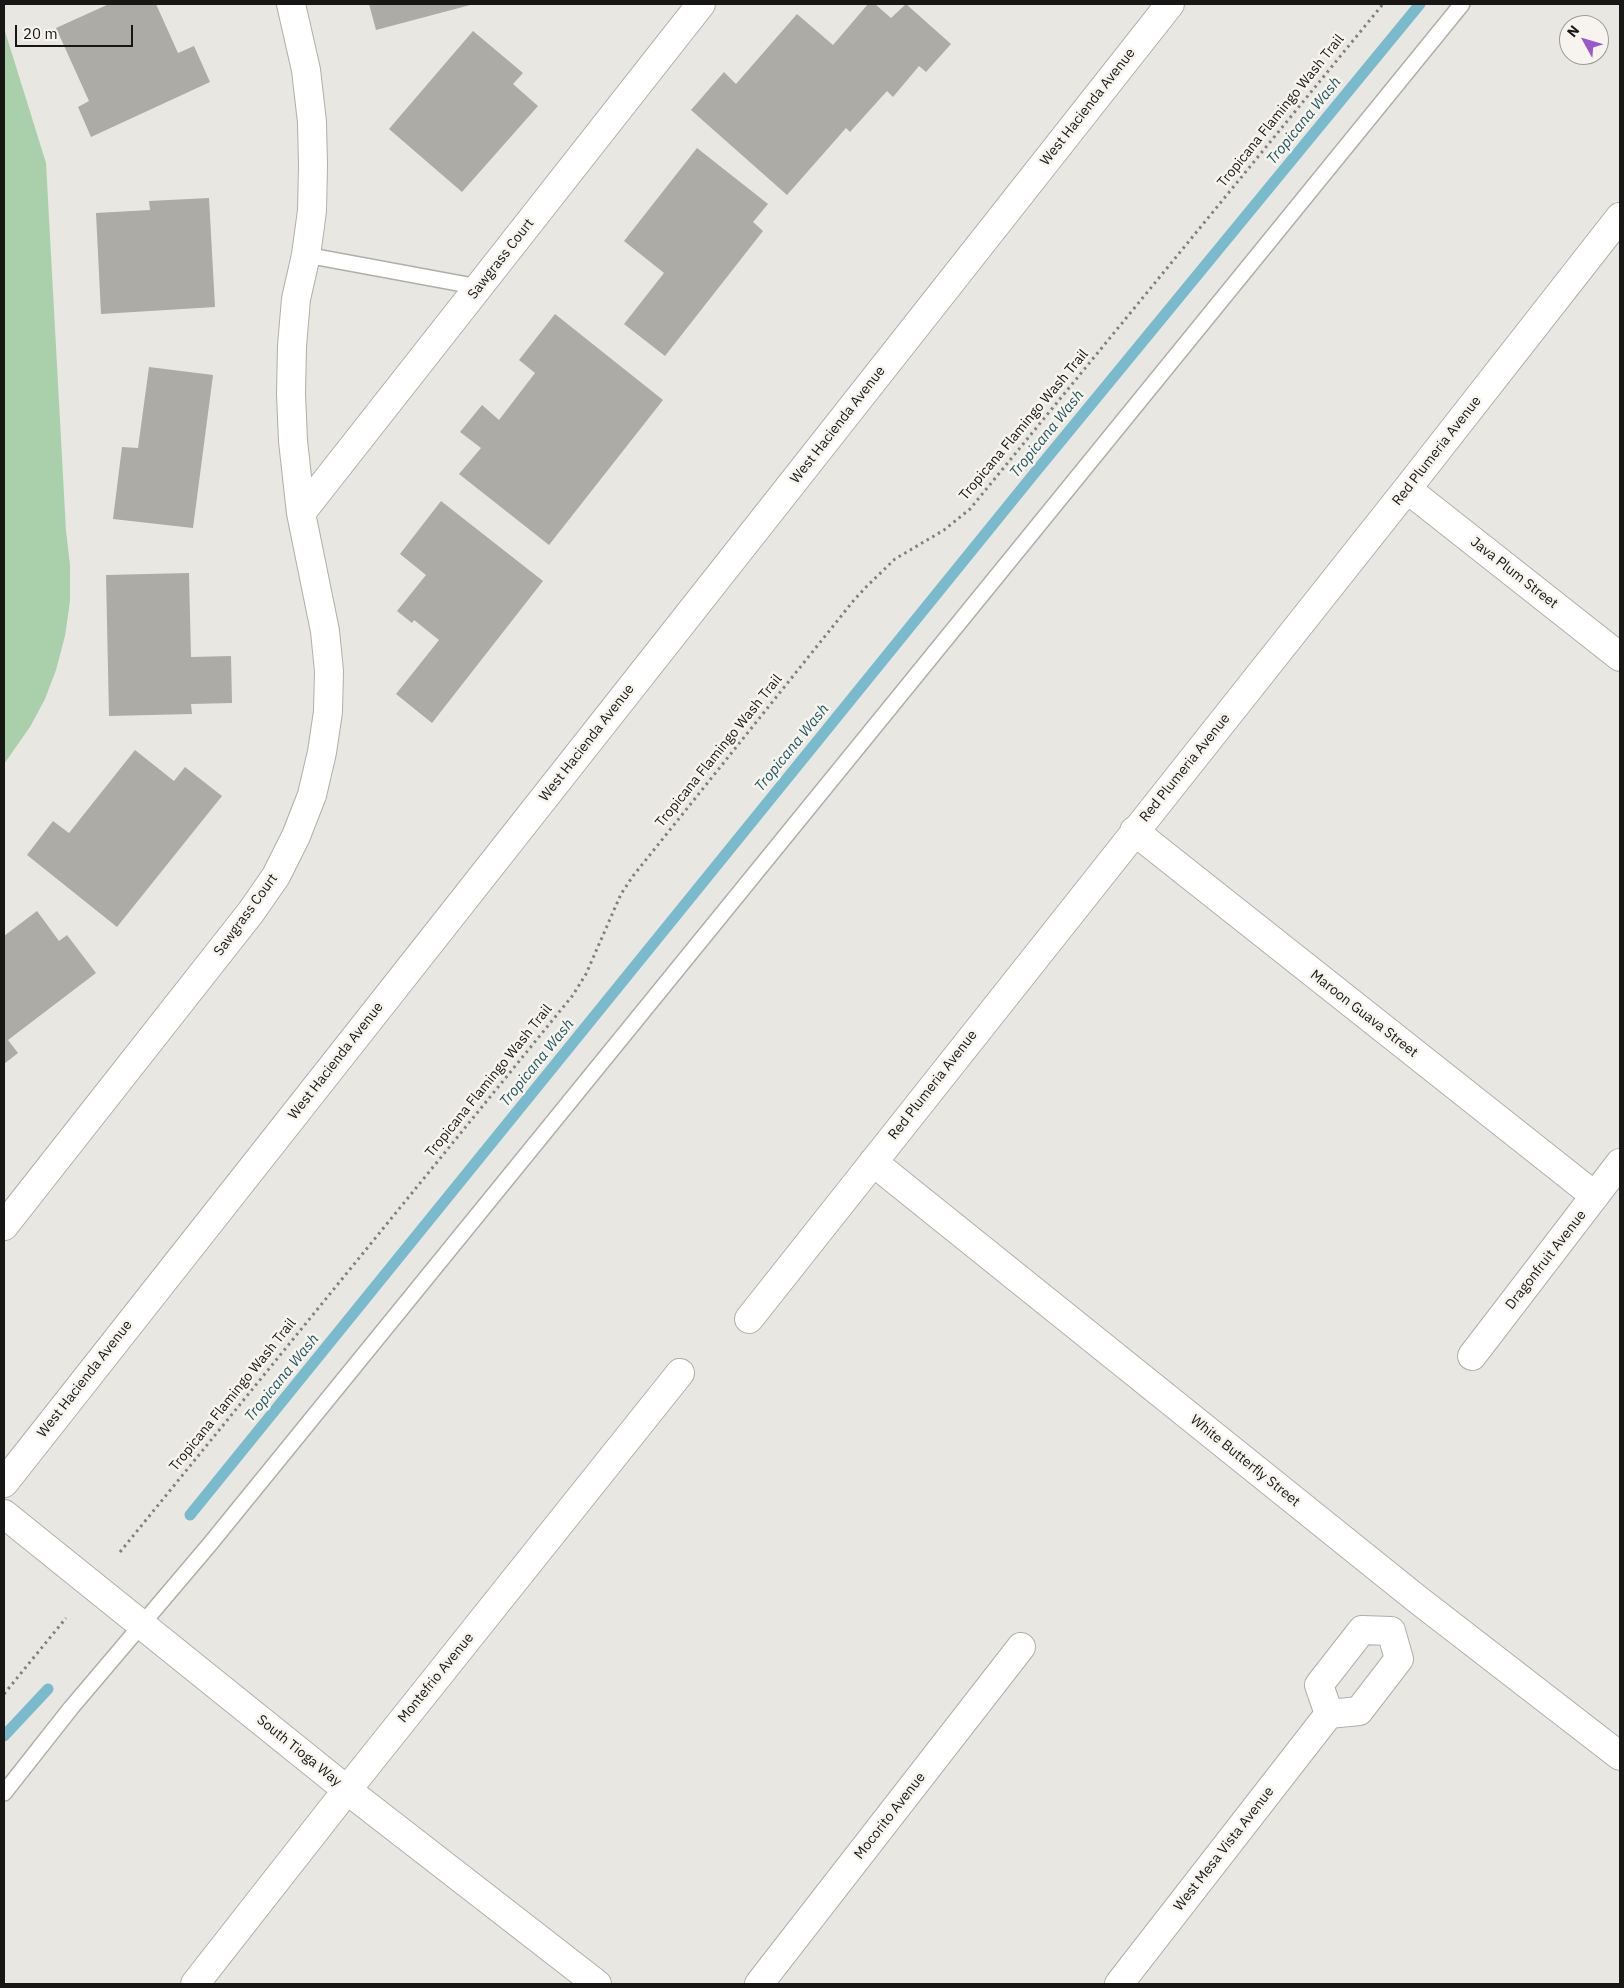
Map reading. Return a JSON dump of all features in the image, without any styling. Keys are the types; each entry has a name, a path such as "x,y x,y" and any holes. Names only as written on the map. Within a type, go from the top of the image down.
{"street":[{"name":"Sawgrass Court","path":"4,1226 251,912 276,876 296,836 312,795 322,752 328,712 328,671 325,631 301,514 293,441 291,394 296,299 306,255 312,211 313,166 312,122 306,70 291,4"},
{"name":"Sawgrass Court","path":"301,514 701,4"},
{"name":"West Hacienda Avenue","path":"4,1483 1170,4"},
{"name":"Red Plumeria Avenue","path":"749,1319 1407,489 1620,216"},
{"name":"Java Plum Street","path":"1407,489 1620,657"},
{"name":"Maroon Guava Street","path":"1134,831 1595,1196"},
{"name":"White Butterfly Street","path":"873,1162 1417,1599 1620,1756"},
{"name":"Dragonfruit Avenue","path":"1472,1356 1620,1163"},
{"name":"Montefrio Avenue","path":"194,1984 680,1373"},
{"name":"South Tioga Way","path":"4,1514 347,1790 597,1984"},
{"path":"1391,1631 1417,1599"},
{"path":"1362,1630 1391,1631 1399,1659 1359,1711 1329,1714 1319,1685 1362,1630"},
{"name":"Mocorito Avenue","path":"759,1984 1022,1647"},
{"name":"West Mesa Vista Avenue","path":"1120,1984 1329,1714"}],"lane":[{"path":"4,1793 71,1708 234,1513 1462,4"},
{"path":"306,255 479,287"}],"path":[{"name":"Tropicana Flamingo Wash Trail","path":"120,1552 573,995 586,974 621,894 642,864 854,600 895,560 944,530 970,509 1383,4"},
{"path":"4,1694 66,1618"}],"green space":[{"path":"4,28 46,163 66,531 70,565 70,601 65,636 56,670 45,699 30,727 4,764"}],"building":[{"path":"109,4 156,4 178,53 194,46 210,82 91,137 78,107 89,101 56,28"},
{"path":"369,4 474,4 376,30"},
{"path":"868,4 875,4 891,18 906,4 951,44 926,72 919,66 893,97 887,91 850,132 846,128 787,195 691,110 724,72 736,84 797,14 833,45"},
{"path":"473,31 523,73 513,84 538,106 462,192 389,129"},
{"path":"697,148 768,204 753,222 763,231 665,356 624,324 664,273 624,241"},
{"path":"209,198 215,307 101,314 96,213 150,210 149,201"},
{"path":"555,314 663,400 549,545 459,474 481,448 460,432 482,405 499,420 535,373 519,360"},
{"path":"149,367 213,375 193,528 113,519 122,447 138,448"},
{"path":"441,501 543,581 432,723 396,694 439,640 414,620 412,623 397,611 426,575 400,554"},
{"path":"189,573 191,657 231,656 232,703 191,704 192,714 109,716 106,575"},
{"path":"135,750 174,781 185,767 222,796 117,927 27,855 53,821 69,833"},
{"path":"37,911 59,941 67,935 96,973 8,1040 18,1053 4,1064 4,936"}],"waterway":[{"name":"Tropicana Wash","path":"190,1515 1033,475 1420,4"},
{"name":"Tropicana Wash","path":"4,1736 48,1689"}]}
